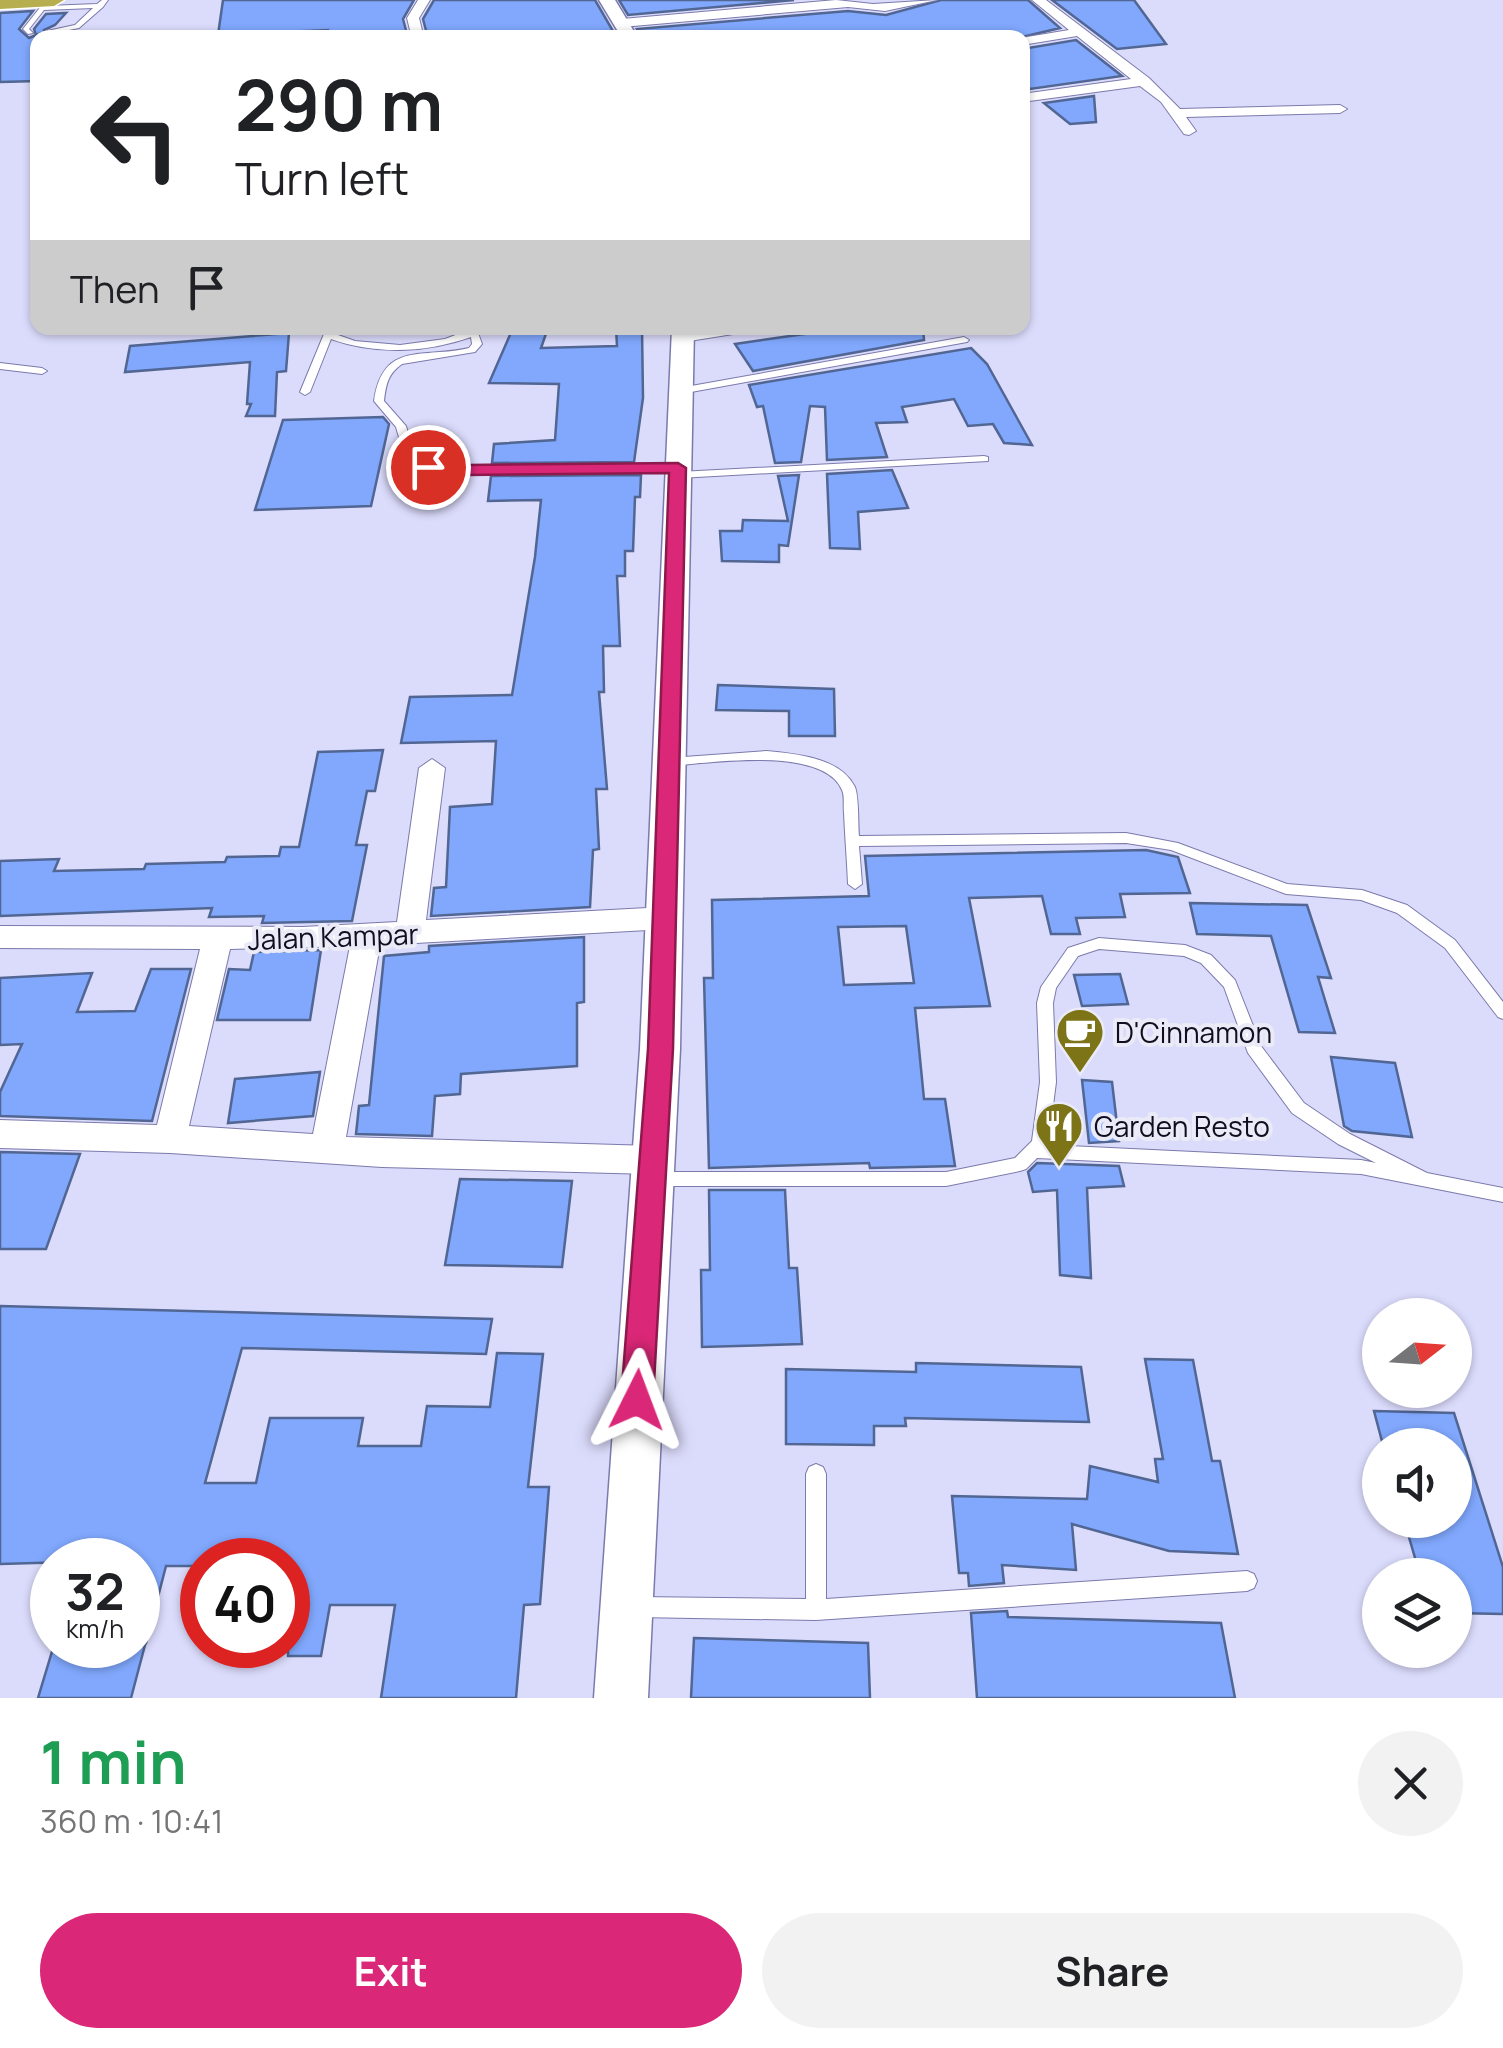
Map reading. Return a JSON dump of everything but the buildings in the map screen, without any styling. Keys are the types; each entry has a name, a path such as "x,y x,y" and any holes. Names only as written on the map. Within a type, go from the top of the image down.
{"highway":[{"path":"0,3 49,2"}],"street":[{"path":"416,30 413,18 424,0"},
{"path":"607,0 626,30 848,4 872,7 930,0"},
{"path":"1038,0 1144,81 1177,112 1189,131"},
{"path":"1030,41 1079,32"},
{"path":"1030,97 1144,81"},
{"path":"1177,112 1340,109"},
{"path":"621,1698 666,918 683,335"},
{"path":"410,934 432,768"},
{"name":"Jalan Kampar","path":"0,936 217,940 367,936 666,918"},
{"path":"328,1148 367,936"},
{"path":"170,1139 217,940"},
{"path":"0,1134 170,1139 652,1169"}],"lane":[{"path":"30,32 26,29 49,2 103,3"},
{"path":"60,30 76,27 103,3"},
{"path":"305,392 324,335"},
{"path":"333,335 352,345 392,346 434,344 462,335"},
{"path":"477,335 477,344 466,353 398,362 382,375 378,401 401,426 406,453 423,466 678,472 984,459"},
{"path":"680,391 964,340"},
{"path":"392,346 398,362"},
{"path":"0,366 42,371"},
{"path":"669,762 794,756 824,764 849,789 855,884"},
{"path":"852,841 1126,838 1173,846 1286,888 1362,895 1402,909 1450,944 1503,1014"},
{"path":"652,1169 946,1180 1014,1168 1040,1144 1048,1082 1045,1004 1049,987 1073,952 1100,943 1185,951 1206,959 1230,984 1254,1049 1298,1108 1344,1139 1420,1177"},
{"path":"1034,1152 1361,1167 1503,1196"},
{"path":"816,1474 816,1610"},
{"path":"626,1606 816,1610 1246,1581"}],"place":[{"name":"D'Cinnamon","path":"1080,1074"},
{"name":"Garden Resto","path":"1059,1168"}],"route":[{"path":"428,467 678,468 666,918 637,1400"}]}
